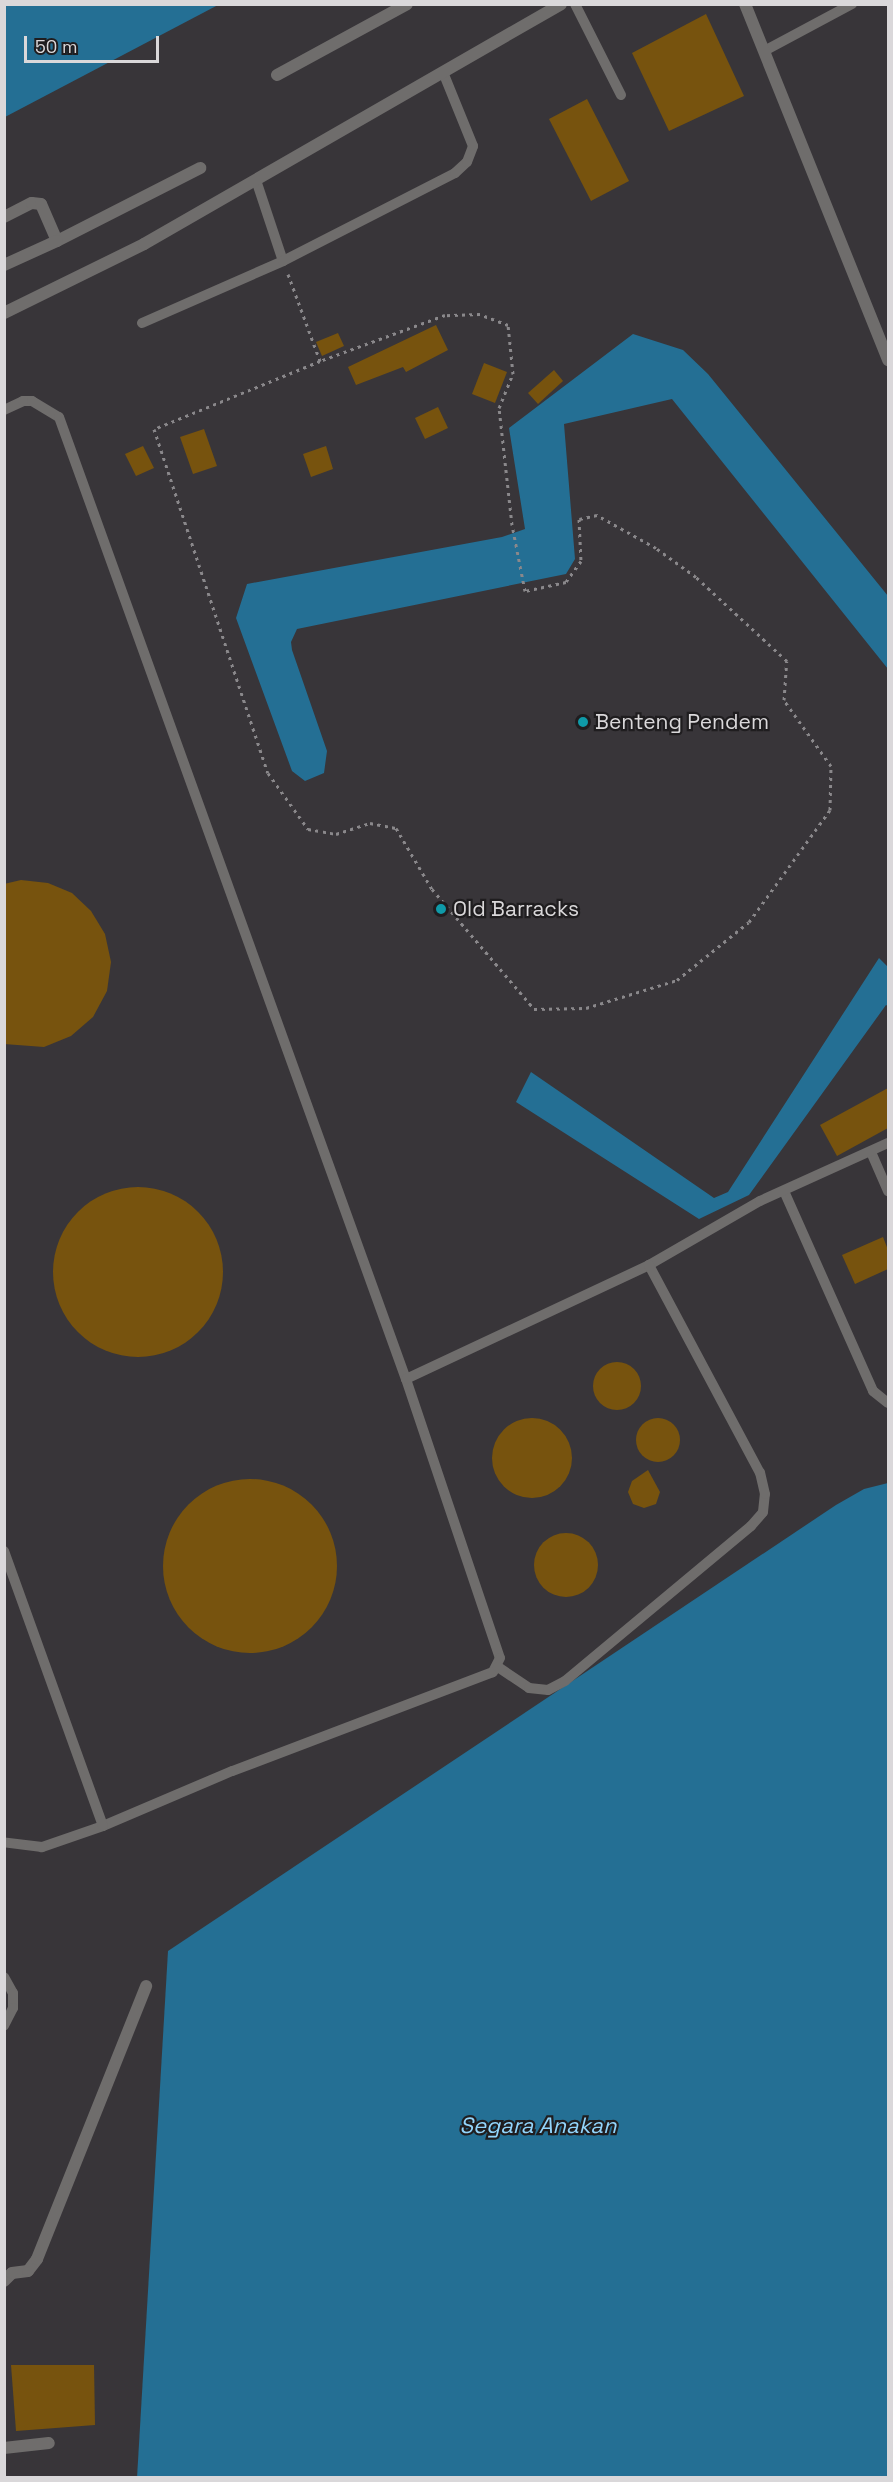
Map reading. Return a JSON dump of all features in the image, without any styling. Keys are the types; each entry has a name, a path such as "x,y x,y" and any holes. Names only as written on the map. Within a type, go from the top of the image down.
{"street":[{"path":"278,75 407,4"},
{"path":"6,308 144,244 561,4"},
{"path":"745,4 888,360"},
{"path":"4,265 57,241 200,168"},
{"path":"4,217 39,203 57,241"},
{"path":"4,2282 12,2273 28,2271 37,2259 146,1986"},
{"path":"4,2448 49,2444"}],"lane":[{"path":"575,4 621,95"},
{"path":"764,51 852,4"},
{"path":"142,323 283,261 441,182 467,162 473,146 443,72"},
{"path":"256,180 283,261"},
{"path":"4,410 23,401 32,401 59,417 406,1379 500,1658 498,1667"},
{"path":"406,1379 649,1265 784,1191 888,1143"},
{"path":"871,1152 888,1191"},
{"path":"784,1191 873,1391 888,1403"},
{"path":"498,1667 529,1688 548,1690 565,1681 751,1526 763,1512 765,1494 760,1473 649,1265"},
{"path":"4,1551 103,1826"},
{"path":"4,1842 42,1847 103,1826 498,1667"},
{"path":"4,1977 13,1993 13,2007 4,2026"}],"path":[{"path":"283,261 320,362"},
{"path":"480,314 508,325 513,374 499,408 512,525 525,591 566,582 581,561 579,519 597,515 656,548 696,577 787,661 784,700 831,766 830,810 749,922 677,980 586,1008 534,1009 432,889 396,828 370,823 336,834 308,829 268,773 154,429 320,362 445,315 480,314"}],"water":[{"path":"5,4 218,4 218,5 5,117"},
{"path":"633,334 683,350 708,374 888,596 888,669 672,399 564,424 575,559 566,574 297,629 291,642 292,650 327,751 324,773 305,781 292,771 236,618 247,584 502,537 525,529 509,428"},
{"path":"879,958 888,967 888,1006 886,1005 749,1195 699,1219 516,1102 531,1072 714,1198 728,1192"},
{"name":"Segara Anakan","path":"888,1483 888,2477 137,2478 168,1951 836,1505 864,1489"}],"building":[{"path":"706,14 744,96 669,131 632,53"},
{"path":"587,99 629,181 591,201 549,119"},
{"path":"436,325 448,350 406,372 403,367 356,385 348,367"},
{"path":"338,333 344,346 322,356 316,342"},
{"path":"484,363 507,372 495,403 472,394"},
{"path":"554,370 563,381 538,404 528,393"},
{"path":"438,407 448,428 425,439 415,418"},
{"path":"204,429 217,466 193,474 180,437"},
{"path":"143,446 154,468 136,476 125,454"},
{"path":"326,446 333,469 311,477 303,454"},
{"path":"21,880 48,883 72,893 91,911 105,934 111,962 107,991 93,1017 71,1036 44,1047 4,1044 4,884"},
{"path":"888,1088 888,1128 837,1156 820,1125"},
{"path":"138,1187 171,1193 198,1212 217,1239 223,1272 217,1305 198,1332 171,1351 138,1357 105,1351 78,1332 59,1305 53,1272 59,1239 78,1212 105,1193"},
{"path":"883,1237 888,1250 888,1269 855,1284 842,1255"},
{"path":"612,1362 622,1362 634,1369 641,1381 641,1391 634,1403 622,1410 612,1410 597,1399 593,1391 593,1381 604,1366"},
{"path":"532,1418 547,1421 560,1430 569,1443 572,1458 569,1473 560,1486 547,1495 532,1498 517,1495 504,1486 495,1473 492,1458 495,1443 504,1430 517,1421"},
{"path":"658,1418 667,1419 674,1424 679,1431 679,1449 674,1456 667,1461 658,1462 649,1461 642,1456 637,1449 636,1440 637,1431 642,1424 649,1419"},
{"path":"648,1470 660,1492 656,1504 644,1508 633,1504 628,1492 632,1481"},
{"path":"250,1479 283,1486 312,1504 330,1533 337,1566 330,1599 312,1628 283,1646 250,1653 217,1646 188,1628 170,1599 163,1566 170,1533 188,1504 217,1486"},
{"path":"566,1533 589,1542 598,1565 589,1588 566,1597 543,1588 534,1565 543,1542"},
{"path":"11,2365 94,2365 95,2425 16,2431"}],"place":[{"name":"Benteng Pendem","path":"583,722"},
{"name":"Old Barracks","path":"441,909"}]}
